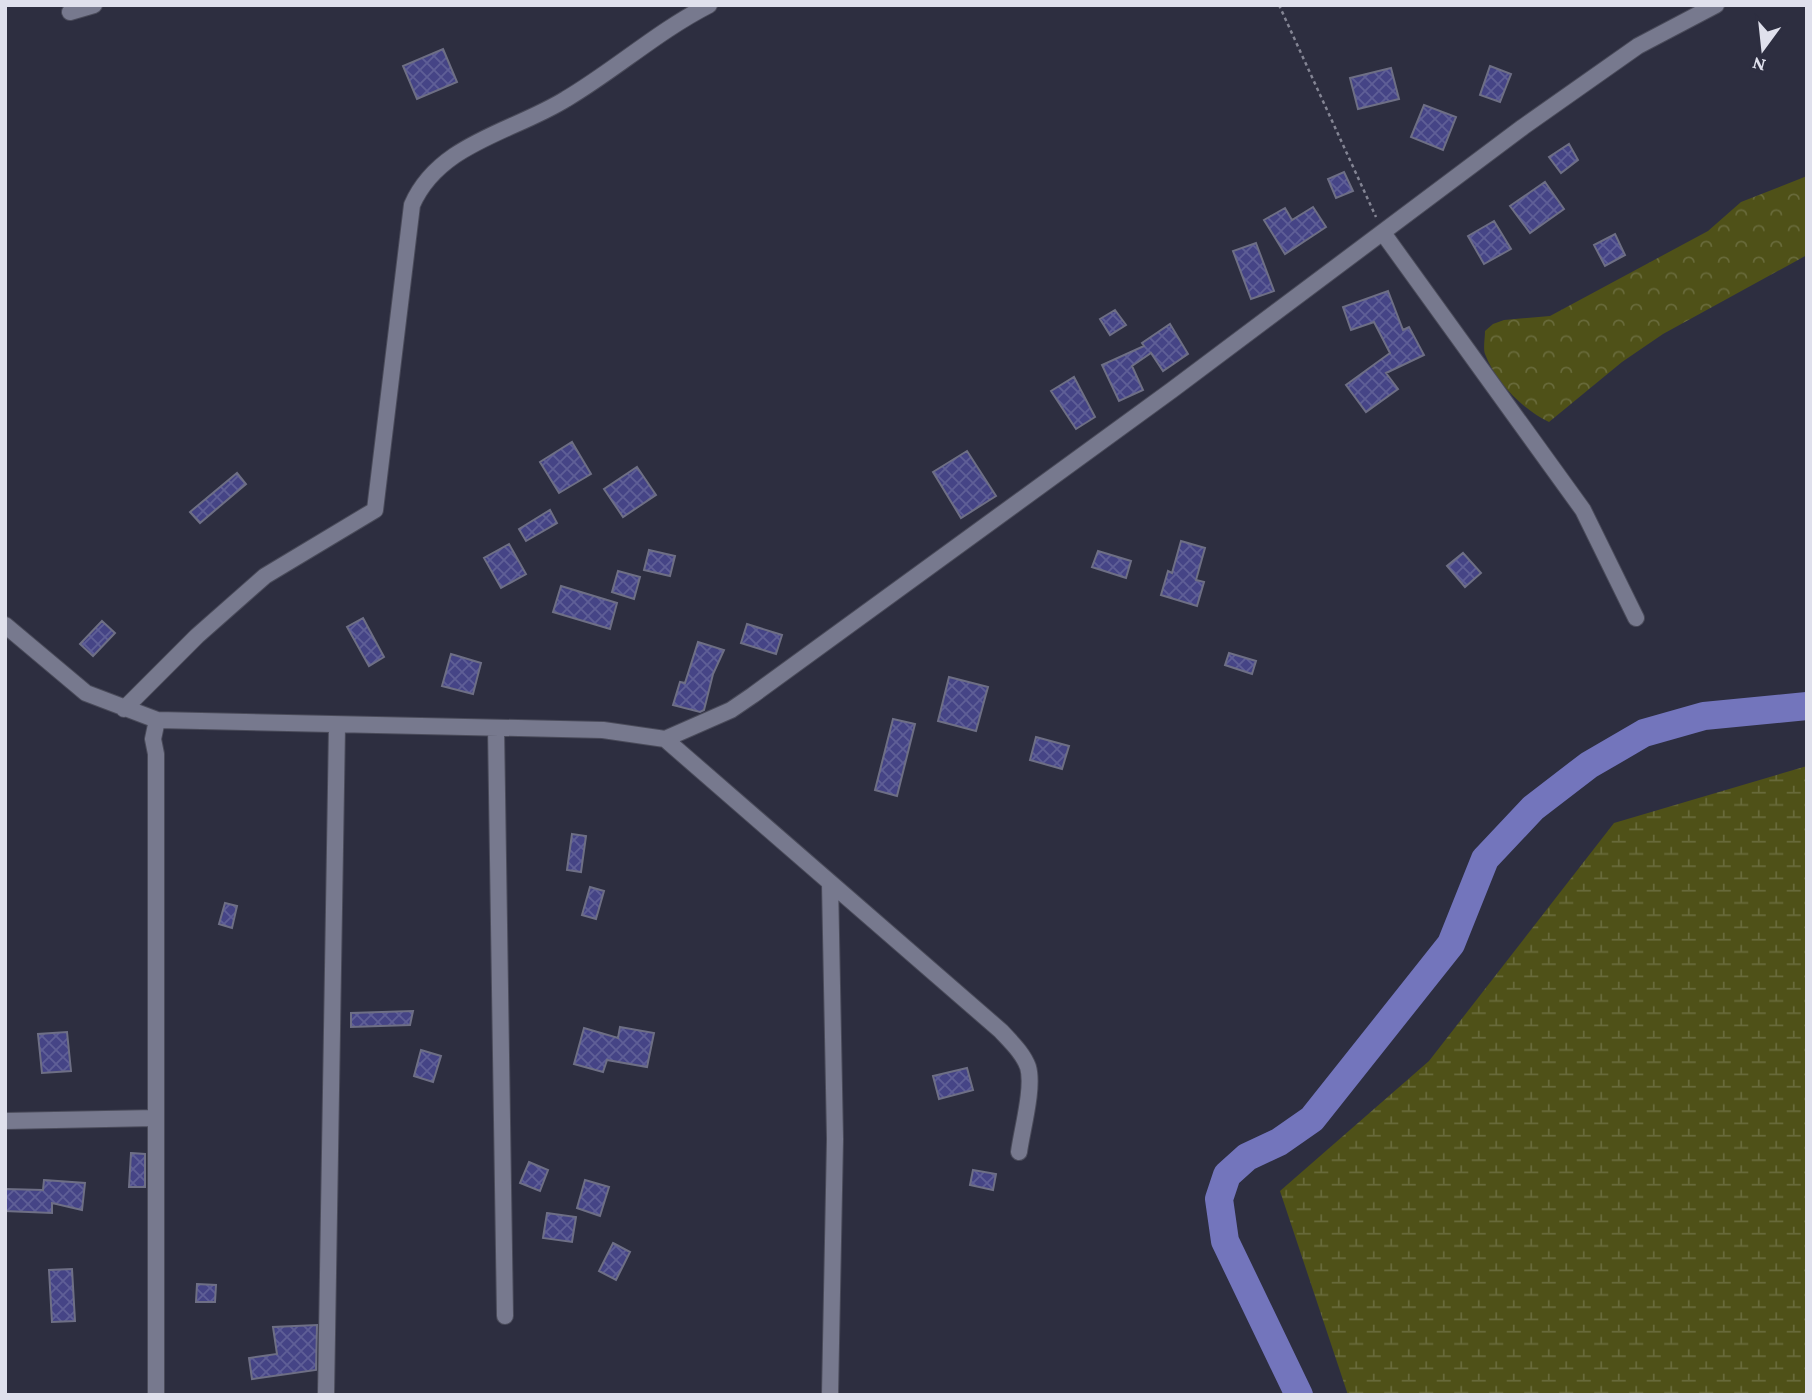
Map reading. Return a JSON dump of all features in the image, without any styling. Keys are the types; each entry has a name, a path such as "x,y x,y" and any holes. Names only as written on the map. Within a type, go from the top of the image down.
{"street":[{"path":"70,12 94,5"},
{"path":"124,709 197,636 265,576 375,510 412,205 421,184 458,152 566,100 709,5"},
{"path":"5,625 86,693 157,720 337,726 388,723 603,730 665,739 731,710 753,695 1638,46 1716,5"},
{"path":"1383,233 1583,510 1636,618"},
{"path":"156,1395 153,739 157,720"},
{"path":"327,1395 337,726"},
{"path":"496,728 505,1316"},
{"path":"665,739 1001,1031 1019,1051 1028,1068 1029,1084 1019,1152"},
{"path":"830,883 835,1139 830,1395"},
{"path":"5,1121 155,1118"}],"path":[{"path":"1279,5 1383,233"}],"green space":[{"path":"1807,176 1807,255 1663,334 1622,362 1549,422 1520,402 1496,374 1484,349 1485,331 1493,324 1504,320 1550,316 1708,231 1741,202"},
{"path":"1807,766 1807,1395 1348,1395 1280,1191 1429,1061 1614,823"}],"building":[{"path":"443,49 457,82 417,99 403,66"},
{"path":"1490,66 1511,74 1500,102 1480,95"},
{"path":"1391,68 1399,99 1358,109 1350,78"},
{"path":"1424,105 1456,117 1443,150 1411,137"},
{"path":"1569,144 1578,160 1561,173 1549,157"},
{"path":"1344,172 1353,191 1336,198 1328,179"},
{"path":"1545,182 1564,209 1530,233 1510,206"},
{"path":"1313,207 1326,227 1285,254 1264,220 1285,208 1292,220"},
{"path":"1494,221 1511,249 1484,264 1468,236"},
{"path":"1615,234 1625,255 1605,266 1594,245"},
{"path":"1256,243 1274,291 1251,299 1233,251"},
{"path":"1388,291 1403,330 1409,327 1424,355 1386,373 1398,389 1366,412 1346,385 1390,353 1374,322 1351,330 1343,307"},
{"path":"1115,310 1126,325 1110,335 1100,319"},
{"path":"1170,324 1188,354 1163,371 1151,353 1132,366 1143,390 1119,401 1102,365 1144,346 1142,343"},
{"path":"1074,377 1095,417 1076,429 1051,391"},
{"path":"572,442 591,474 559,493 540,462"},
{"path":"967,451 996,496 961,518 933,472"},
{"path":"637,467 656,495 623,517 604,489"},
{"path":"237,473 246,484 200,523 190,512"},
{"path":"550,510 557,523 526,541 519,529"},
{"path":"1181,541 1205,548 1196,580 1204,582 1197,606 1161,595 1168,571 1172,573"},
{"path":"509,544 526,574 501,588 484,558"},
{"path":"649,550 675,556 670,576 644,570"},
{"path":"1098,551 1131,561 1126,578 1092,567"},
{"path":"1463,553 1481,573 1465,587 1447,566"},
{"path":"618,571 640,577 634,599 612,592"},
{"path":"561,586 617,603 610,629 553,612"},
{"path":"363,618 384,657 369,666 347,627"},
{"path":"102,621 115,633 93,656 80,644"},
{"path":"747,624 782,635 776,654 741,643"},
{"path":"698,642 724,650 713,674 704,710 700,712 673,705 680,682 685,683"},
{"path":"1229,653 1256,661 1252,674 1225,665"},
{"path":"451,654 481,663 473,694 442,686"},
{"path":"949,677 988,687 976,731 938,721"},
{"path":"893,719 915,724 897,796 875,790"},
{"path":"1036,737 1069,746 1062,769 1030,760"},
{"path":"572,834 586,836 581,872 567,870"},
{"path":"590,887 604,891 596,919 582,915"},
{"path":"225,903 237,906 232,928 219,924"},
{"path":"413,1011 410,1025 351,1027 351,1013"},
{"path":"620,1027 654,1033 647,1067 607,1060 603,1072 574,1064 584,1028 618,1038"},
{"path":"67,1032 71,1071 42,1073 38,1034"},
{"path":"421,1050 441,1056 433,1082 414,1076"},
{"path":"967,1068 973,1090 939,1099 933,1076"},
{"path":"131,1153 145,1154 145,1187 129,1187"},
{"path":"529,1162 548,1170 540,1191 520,1183"},
{"path":"973,1170 996,1174 993,1190 970,1185"},
{"path":"44,1180 85,1183 82,1210 52,1203 52,1213 5,1211 6,1189 43,1190"},
{"path":"585,1180 609,1187 600,1216 577,1208"},
{"path":"547,1213 576,1217 572,1242 543,1238"},
{"path":"613,1243 630,1252 616,1280 599,1271"},
{"path":"72,1269 75,1321 52,1322 49,1270"},
{"path":"197,1284 216,1285 215,1302 196,1302"},
{"path":"317,1325 316,1370 252,1379 249,1358 277,1354 273,1327"}],"waterway":[{"path":"1299,1395 1225,1241 1219,1199 1227,1175 1247,1157 1279,1142 1312,1119 1451,944 1485,859 1533,808 1589,765 1644,733 1704,716 1807,706"}]}
